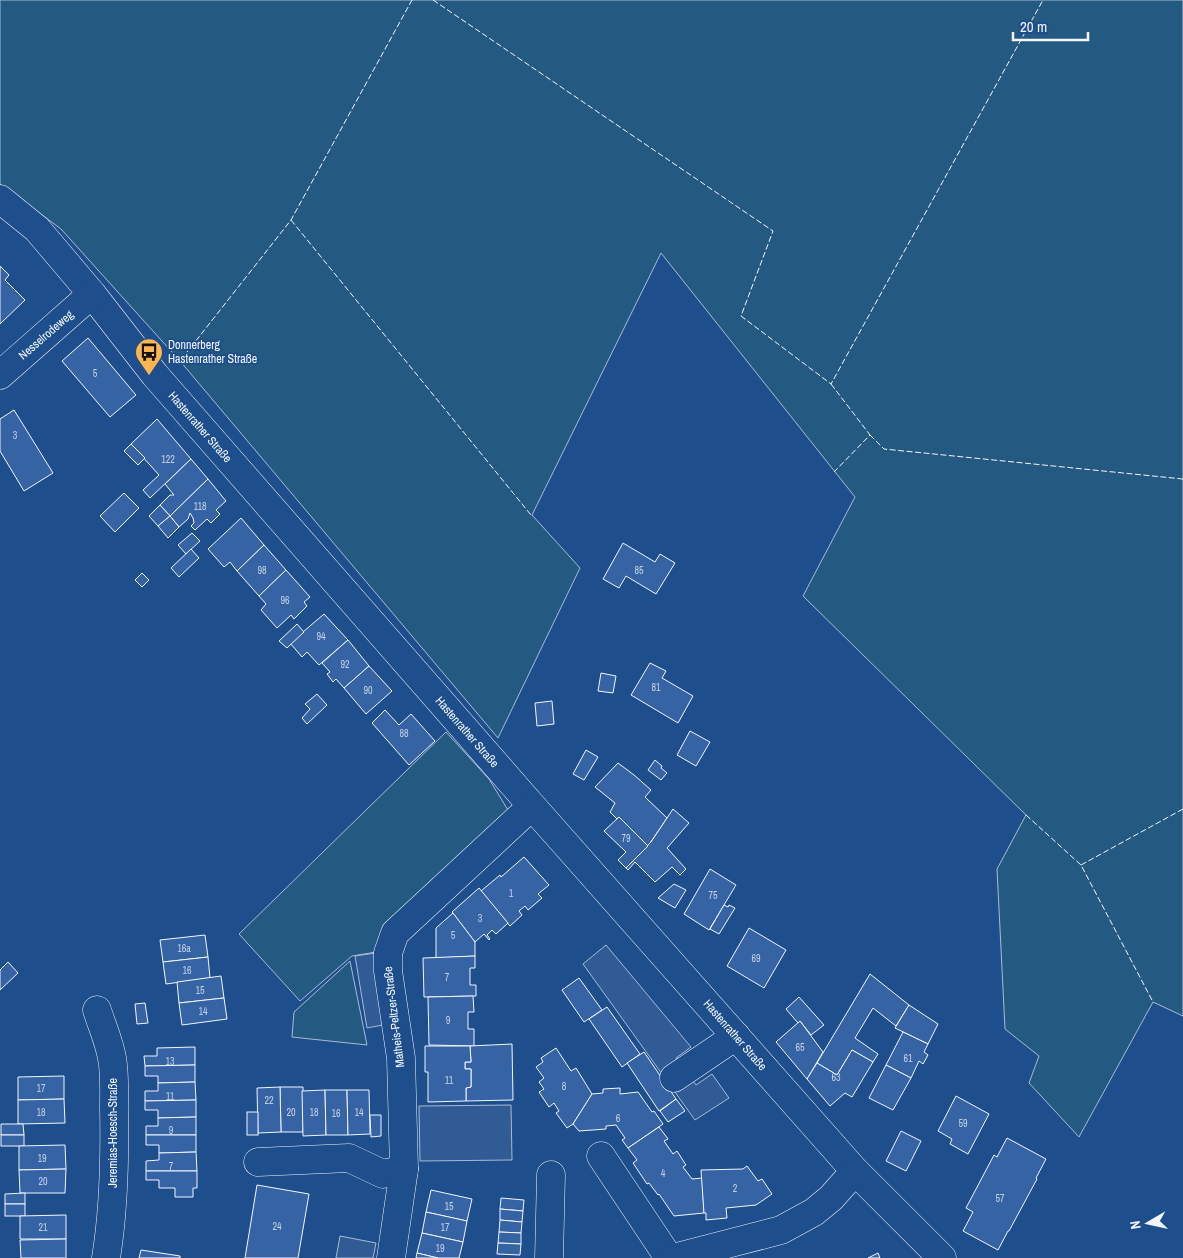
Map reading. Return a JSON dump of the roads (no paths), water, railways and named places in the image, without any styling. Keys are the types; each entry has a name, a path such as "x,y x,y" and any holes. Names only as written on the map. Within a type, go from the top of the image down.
{"street":[{"name":"Hastenrather Straße","path":"0,199 37,229 92,294 155,375 532,806 855,1171 942,1258"},
{"name":"Nesselrodeweg","path":"0,375 92,294"},
{"name":"Matheis-Peltzer-Straße","path":"391,1258 404,1169 401,1058 388,971 390,946 395,933 532,806"},
{"name":"Jeremias-Hoesch-Straße","path":"97,1010 110,1050 114,1082 115,1145 111,1230 106,1258"},
{"path":"674,1078 736,1036"},
{"path":"601,1156 669,1258"},
{"path":"258,1162 349,1158 383,1174 404,1169"},
{"path":"673,1258 750,1248 814,1212 831,1198 855,1171"},
{"path":"549,1258 551,1175"}],"place":[{"name":"Donnerberg Hastenrather Straße","path":"149,376"}]}
